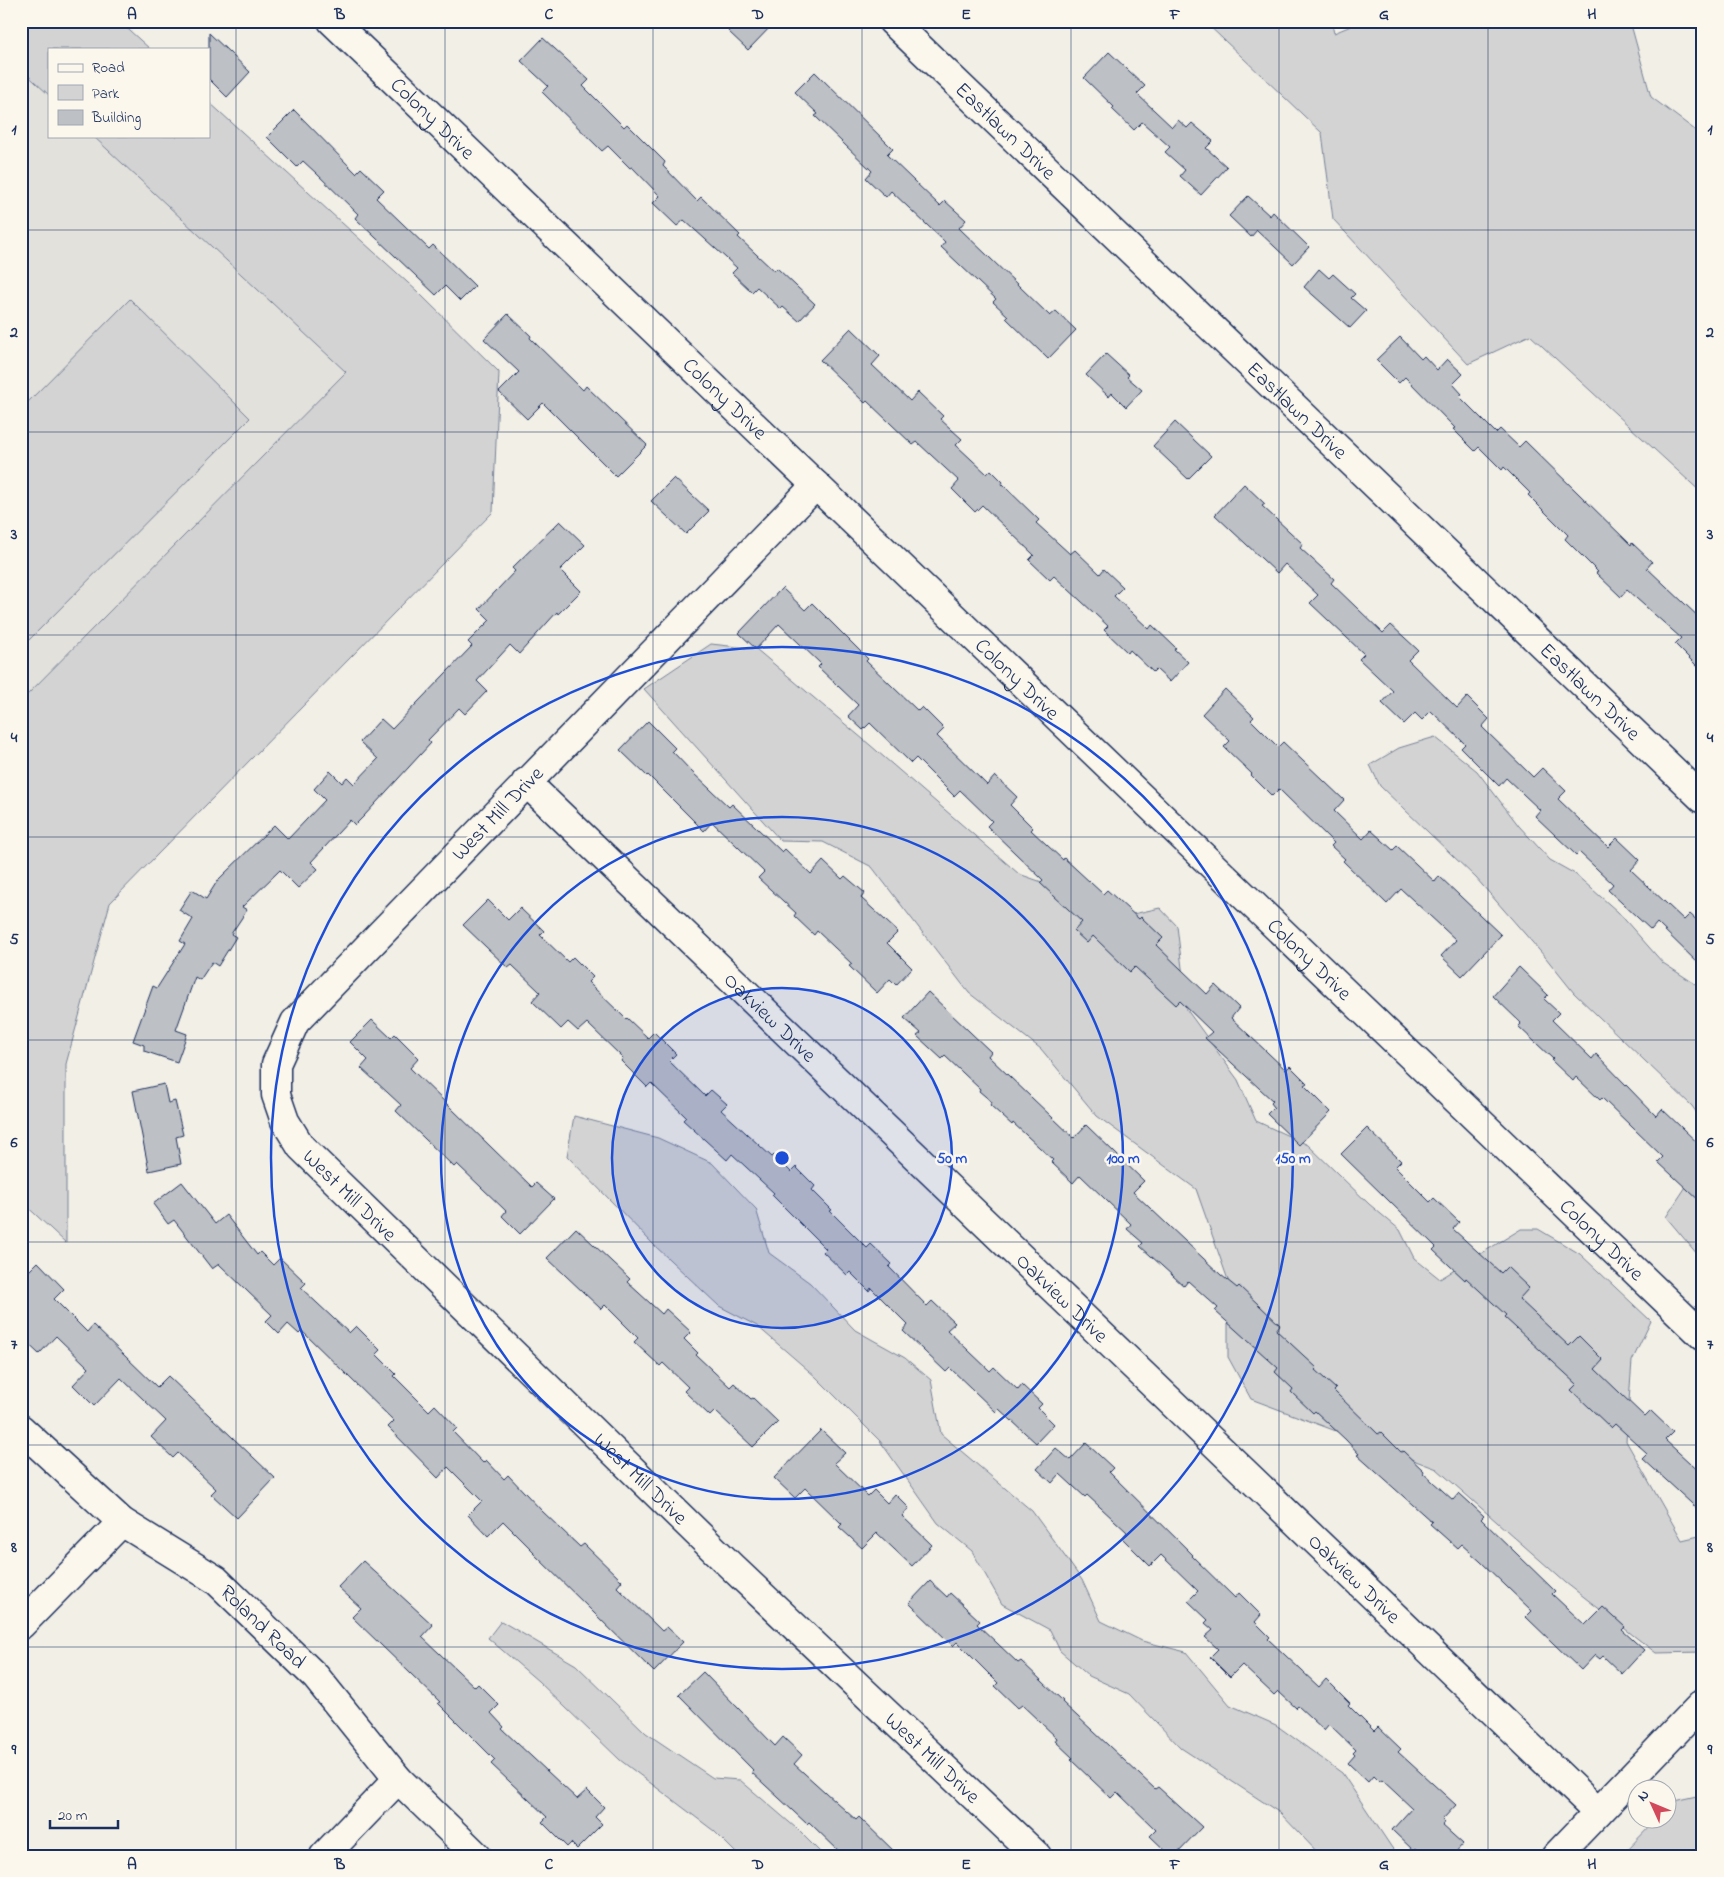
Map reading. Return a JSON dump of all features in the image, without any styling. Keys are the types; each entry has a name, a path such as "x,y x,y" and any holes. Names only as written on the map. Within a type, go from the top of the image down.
{"street":[{"name":"Colony Drive","path":"332,21 1703,1336"},
{"name":"Eastlawn Drive","path":"892,21 1703,798"},
{"name":"West Mill Drive","path":"816,485 295,1022 276,1064 276,1095 285,1121 301,1147 729,1564 1036,1856"},
{"name":"Oakview Drive","path":"526,782 1598,1812"},
{"name":"Roland Road","path":"21,1429 122,1522 216,1580 316,1678 398,1779 477,1856"},
{"path":"21,1625 122,1522"},
{"path":"1556,1856 1703,1703"},
{"path":"324,1856 398,1779"}],"shaded area":[{"path":"21,69 48,94 48,138 95,138 346,372 21,701"}],"green space":[{"path":"21,21 119,21 149,48 48,48 48,94 21,69"},
{"path":"1204,21 1331,21 1334,33 1363,21 1630,21 1651,97 1703,136 1703,494 1530,335 1468,364 1333,219 1322,133"},
{"path":"210,103 418,292 499,372 493,512 110,903 66,1064 66,1243 21,1201 21,701 346,372 95,138 210,138"},
{"path":"130,299 250,418 21,648 21,409"},
{"path":"711,644 756,649 1019,874 1133,914 1160,908 1177,926 1187,1010 1238,1080 1256,1121 1308,1145 1369,1204 1400,1230 1414,1258 1440,1279 1521,1229 1538,1229 1580,1254 1651,1321 1632,1361 1626,1441 1682,1540 1703,1535 1703,1652 1656,1653 1566,1583 1437,1469 1251,1399 1228,1357 1228,1280 1196,1189 1097,1116 1041,1049 969,993 872,867 823,842 781,841 644,689"},
{"path":"1435,737 1477,771 1519,826 1550,860 1575,874 1618,912 1663,963 1703,989 1703,1122 1692,1106 1574,993 1476,878 1380,786 1370,765 1399,748"},
{"path":"574,1116 658,1138 712,1163 756,1209 769,1253 810,1283 855,1330 905,1358 931,1380 941,1434 1032,1511 1082,1580 1101,1621 1142,1641 1186,1652 1230,1705 1276,1725 1342,1773 1392,1848 1401,1856 1321,1856 1280,1813 1181,1748 1129,1694 1089,1676 1060,1651 1050,1630 1002,1604 972,1551 938,1523 880,1441 816,1377 757,1326 719,1306 654,1245 567,1156"},
{"path":"1703,1161 1703,1261 1666,1217"},
{"path":"501,1621 576,1665 646,1733 713,1778 740,1780 796,1828 824,1856 739,1856 714,1831 620,1760 538,1681 488,1638"},
{"path":"1703,1796 1703,1856 1621,1856 1646,1830 1676,1830 1676,1801"}],"building":[{"path":"737,21 776,21 748,50 728,31"},
{"path":"209,33 250,72 227,97 210,80"},
{"path":"543,38 589,80 583,86 624,127 627,124 665,162 663,166 697,201 701,197 740,235 738,237 774,271 777,268 815,304 799,321 783,307 781,309 757,287 752,292 732,273 737,268 684,220 677,226 653,203 660,196 632,167 630,168 608,146 602,151 542,92 548,86 521,61"},
{"path":"1109,52 1145,86 1137,94 1172,127 1178,120 1187,128 1192,123 1213,141 1206,148 1227,167 1201,195 1180,176 1185,170 1165,152 1170,147 1142,122 1134,130 1112,109 1114,107 1084,78"},
{"path":"815,72 893,149 887,155 940,206 945,201 966,220 959,228 1050,316 1056,311 1076,330 1048,359 1006,318 1008,316 993,302 996,299 941,247 945,242 891,191 886,197 866,178 872,171 815,116 818,114 795,92"},
{"path":"294,110 356,173 361,168 384,190 376,198 429,249 433,245 475,286 460,301 445,286 436,295 355,218 358,214 316,173 303,161 297,167 267,137"},
{"path":"1248,196 1270,216 1273,212 1309,247 1293,264 1257,230 1251,237 1229,216"},
{"path":"1319,269 1329,278 1333,274 1355,294 1351,298 1366,311 1350,328 1304,287"},
{"path":"508,314 583,390 586,386 647,445 616,476 543,403 527,419 499,392 519,372 484,339"},
{"path":"851,328 880,356 872,365 910,401 918,392 943,416 940,419 962,439 956,445 987,474 991,470 1003,482 1002,484 1039,520 1036,523 1070,554 1075,550 1100,574 1104,569 1123,587 1114,596 1149,629 1152,625 1188,662 1170,682 1156,669 1153,672 1130,650 1128,653 1104,630 1108,626 1054,576 1050,580 1029,560 1034,555 982,505 975,512 952,489 959,481 917,442 913,445 820,360"},
{"path":"1400,337 1421,359 1424,356 1437,370 1447,359 1463,374 1453,384 1462,394 1459,396 1496,433 1500,429 1519,447 1525,441 1631,545 1632,543 1652,562 1647,568 1703,621 1703,672 1675,644 1681,638 1627,590 1621,597 1596,573 1598,572 1565,539 1568,535 1528,495 1530,493 1504,467 1502,470 1479,447 1475,451 1405,377 1399,383 1376,360"},
{"path":"1106,354 1142,390 1126,407 1112,393 1109,397 1086,375"},
{"path":"1175,422 1211,456 1188,479 1153,446"},
{"path":"674,478 709,511 686,534 651,501"},
{"path":"1244,484 1265,504 1262,506 1303,544 1300,548 1334,579 1331,583 1383,633 1391,625 1418,650 1408,660 1457,708 1467,697 1489,719 1482,727 1533,777 1542,768 1566,791 1558,799 1608,847 1617,838 1640,860 1631,870 1684,920 1690,914 1703,926 1703,968 1657,923 1651,930 1608,890 1613,884 1579,852 1576,855 1535,816 1540,810 1506,778 1499,786 1461,748 1465,744 1431,711 1422,720 1415,713 1404,724 1382,703 1393,691 1359,659 1364,654 1310,603 1318,595 1285,564 1277,573 1215,515"},
{"path":"560,521 585,545 560,570 581,591 558,614 557,612 519,654 510,645 477,681 487,691 465,714 459,708 428,740 431,743 355,825 350,820 311,862 318,869 298,888 280,870 242,907 247,910 231,934 236,937 218,966 212,962 200,980 195,977 176,1030 187,1034 177,1062 144,1051 144,1045 133,1041 153,986 157,988 185,944 180,941 193,919 179,910 192,890 206,899 218,880 274,825 288,839 325,800 314,789 330,771 342,783 347,777 354,784 378,759 360,742 381,719 392,729 472,646 468,642 490,620 479,609 515,571 512,568"},
{"path":"782,588 805,610 812,603 868,659 866,661 918,711 922,707 944,729 937,736 987,785 995,776 1017,797 1010,805 1033,828 1031,830 1103,894 1107,890 1139,919 1141,917 1163,938 1156,945 1207,994 1215,985 1239,1008 1231,1018 1286,1070 1290,1066 1307,1083 1304,1085 1331,1112 1299,1145 1267,1114 1274,1107 1271,1103 1273,1101 1205,1038 1212,1032 1180,1001 1176,1005 1135,967 1130,972 1093,936 1087,943 1074,931 1082,922 1040,883 1043,880 987,826 992,821 960,790 954,796 916,758 911,763 870,723 863,730 848,716 858,705 818,667 821,664 779,624 756,649 739,633"},
{"path":"1225,689 1254,717 1251,720 1278,747 1283,742 1344,800 1334,811 1363,839 1371,830 1393,850 1397,846 1435,882 1439,876 1501,935 1462,976 1441,956 1456,940 1401,889 1387,904 1343,861 1345,859 1331,846 1334,843 1279,789 1272,796 1224,747 1230,741 1202,714"},
{"path":"648,721 675,748 672,751 692,772 729,807 732,804 782,852 785,849 811,874 823,861 842,879 845,876 865,893 861,898 898,932 887,943 912,968 896,985 890,979 877,993 849,966 852,964 817,931 814,935 794,916 796,913 758,878 764,872 712,822 704,831 620,750"},
{"path":"488,900 508,920 520,908 544,931 540,935 568,962 573,957 593,977 588,982 626,1019 648,1038 654,1032 676,1054 669,1061 705,1096 711,1090 727,1104 721,1110 791,1172 796,1167 815,1186 812,1190 832,1210 830,1211 867,1248 871,1244 892,1264 889,1267 927,1306 932,1301 955,1323 947,1330 990,1371 994,1367 1018,1390 1022,1385 1042,1404 1038,1408 1054,1424 1036,1443 999,1409 996,1412 950,1368 946,1372 903,1331 908,1325 871,1288 869,1291 850,1272 847,1275 823,1252 826,1249 772,1195 774,1193 732,1154 727,1160 683,1120 686,1117 651,1083 647,1087 621,1061 623,1058 587,1023 578,1031 568,1022 561,1029 532,1001 540,992 512,965 508,968 463,925"},
{"path":"1519,967 1548,995 1544,999 1559,1013 1552,1020 1592,1059 1596,1054 1656,1116 1662,1109 1703,1148 1703,1204 1658,1162 1663,1157 1602,1098 1600,1100 1576,1077 1573,1081 1518,1026 1521,1023 1493,996"},
{"path":"928,992 991,1052 988,1056 1074,1138 1086,1125 1144,1181 1133,1192 1221,1275 1237,1288 1239,1286 1280,1325 1276,1330 1317,1368 1315,1370 1336,1389 1334,1391 1378,1434 1381,1432 1401,1452 1403,1451 1424,1471 1423,1473 1453,1500 1459,1493 1484,1516 1481,1519 1555,1591 1552,1594 1585,1625 1603,1607 1625,1627 1622,1630 1644,1650 1622,1674 1603,1656 1600,1659 1595,1655 1581,1670 1526,1617 1532,1611 1480,1561 1461,1544 1457,1548 1430,1524 1432,1522 1357,1455 1359,1454 1346,1440 1291,1392 1293,1389 1275,1372 1278,1368 1215,1311 1218,1308 1188,1281 1184,1286 1140,1246 1143,1243 1127,1229 1131,1224 1080,1175 1073,1183 1051,1162 1053,1160 1013,1123 1012,1125 990,1105 992,1102 945,1056 942,1059 917,1036 921,1033 904,1018"},
{"path":"372,1020 391,1038 395,1034 419,1058 410,1068 532,1187 536,1183 554,1199 520,1234 502,1216 506,1211 457,1164 454,1167 396,1111 401,1105 361,1068 368,1060 350,1042"},
{"path":"164,1084 168,1103 175,1101 183,1135 176,1137 181,1164 149,1171 133,1091"},
{"path":"1367,1128 1401,1161 1395,1167 1430,1202 1434,1198 1459,1222 1453,1229 1501,1273 1507,1267 1529,1288 1519,1299 1569,1346 1579,1336 1603,1360 1595,1369 1645,1417 1651,1411 1673,1432 1665,1440 1703,1475 1703,1514 1642,1458 1647,1453 1615,1424 1611,1428 1571,1390 1577,1384 1504,1317 1506,1315 1433,1250 1436,1247 1341,1154"},
{"path":"182,1182 215,1224 226,1215 257,1255 260,1252 273,1265 280,1258 306,1283 301,1288 349,1333 356,1326 380,1350 376,1354 396,1374 394,1376 429,1411 435,1405 457,1428 453,1432 483,1463 486,1460 504,1479 508,1475 580,1547 584,1544 622,1581 617,1587 662,1631 667,1627 683,1642 654,1672 503,1521 488,1536 468,1515 482,1501 448,1467 438,1478 388,1427 394,1421 302,1331 299,1334 288,1324 279,1334 266,1321 272,1315 219,1264 212,1269 174,1220 168,1224 153,1204"},
{"path":"576,1228 630,1279 627,1282 662,1314 666,1309 691,1332 684,1339 698,1353 696,1355 730,1387 734,1383 778,1422 753,1447 715,1411 710,1416 684,1391 688,1387 663,1363 660,1366 634,1342 638,1338 605,1305 601,1309 547,1258"},
{"path":"38,1262 64,1289 54,1299 87,1332 93,1325 157,1387 168,1376 275,1478 237,1518 211,1494 216,1489 178,1453 173,1458 151,1437 166,1421 121,1378 94,1406 73,1385 89,1368 56,1336 39,1354 21,1337 21,1279"},
{"path":"821,1430 845,1453 834,1463 868,1496 874,1490 887,1503 895,1494 909,1508 902,1516 932,1545 912,1566 877,1533 862,1548 839,1527 842,1524 805,1488 795,1498 774,1478"},
{"path":"1086,1443 1113,1468 1109,1472 1192,1556 1235,1598 1239,1593 1261,1615 1255,1622 1270,1637 1268,1639 1319,1687 1326,1679 1374,1731 1378,1727 1401,1749 1398,1752 1456,1805 1442,1820 1445,1823 1442,1825 1463,1844 1452,1856 1424,1856 1416,1848 1414,1851 1392,1830 1412,1808 1382,1780 1379,1782 1373,1776 1368,1782 1348,1763 1355,1755 1353,1753 1356,1750 1329,1724 1324,1730 1278,1691 1274,1695 1242,1665 1230,1677 1210,1657 1218,1649 1205,1637 1213,1630 1205,1623 1208,1620 1188,1601 1198,1591 1161,1555 1150,1566 1122,1538 1127,1532 1087,1495 1085,1497 1060,1474 1052,1483 1037,1469 1056,1448 1070,1460"},
{"path":"363,1561 433,1625 422,1637 475,1687 478,1684 499,1705 491,1713 504,1727 502,1729 577,1799 587,1790 604,1807 595,1817 602,1824 577,1849 571,1843 567,1847 542,1822 547,1817 491,1764 495,1760 438,1703 440,1702 352,1617 361,1608 338,1587"},
{"path":"930,1581 947,1597 950,1593 980,1621 977,1624 1018,1663 1021,1661 1155,1789 1158,1787 1202,1827 1174,1856 1171,1856 1150,1836 1156,1830 1117,1792 1111,1798 1071,1760 1073,1758 1055,1741 1057,1738 1022,1705 1018,1708 995,1686 998,1683 957,1642 953,1646 909,1603"},
{"path":"703,1672 775,1746 783,1737 802,1755 794,1764 856,1820 859,1817 899,1856 844,1856 809,1822 807,1824 751,1772 753,1770 679,1695"}]}
